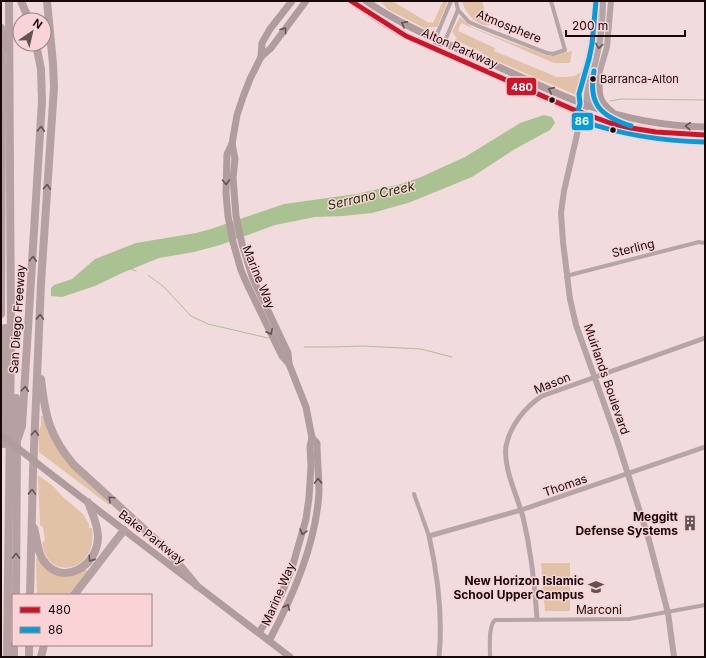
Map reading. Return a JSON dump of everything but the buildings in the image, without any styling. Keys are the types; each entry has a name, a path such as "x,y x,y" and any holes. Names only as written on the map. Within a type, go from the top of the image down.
{"highway":[{"path":"7,657 11,349 9,1"},
{"path":"13,1 17,441"},
{"path":"21,1 26,12"},
{"path":"43,1 46,12"},
{"path":"47,1 48,12"},
{"path":"1,28 7,66 4,657"},
{"path":"1,50 1,314"},
{"name":"San Diego Freeway","path":"16,594 17,441 22,426 42,108 41,70 38,52"},
{"path":"30,594 31,512 41,283 54,87 52,52"},
{"path":"38,356 48,422 53,435 64,454 74,465 167,550 197,586"},
{"path":"31,512 40,551 44,561 55,570 66,573 73,572 79,570 88,563 98,543 96,526 88,502"},
{"path":"75,594 124,530"},
{"path":"14,646 14,657"},
{"path":"29,646 29,657"},
{"path":"41,657 44,646"}],"main road":[{"name":"Marine Way","path":"261,57 262,43 270,29 292,1"},
{"name":"Marine Way","path":"259,633 273,610 292,568 306,519 310,487 310,446 312,438 306,407 290,364 288,353 253,279 242,244 236,216 233,178 235,159 232,144 237,115 243,97 261,57 271,48 306,1"},
{"name":"Alton Parkway","path":"351,1 387,25 584,114 631,128 667,134 705,136"},
{"name":"Alton Parkway","path":"366,1 403,24 587,105 616,114 655,122 705,127"},
{"path":"587,105 586,95 599,45 603,1"},
{"path":"587,105 592,98 599,78 607,47 611,1"},
{"path":"599,78 599,94 601,101 616,114"},
{"name":"Muirlands Boulevard","path":"587,105 571,154 561,212 566,276 576,325 628,473 653,553 668,613 674,657"},
{"name":"Bake Parkway","path":"1,434 56,478 290,657"},
{"name":"Marine Way","path":"269,641 288,605 295,587 304,562 314,524 318,486 317,443 312,438"}],"street":[{"path":"451,1 435,39 435,48 444,43 458,10 456,1"},
{"name":"Atmosphere","path":"458,10 469,22 552,54 565,50 551,1"},
{"path":"442,22 451,26"},
{"name":"Sterling","path":"566,276 699,242 705,243"},
{"name":"Mason","path":"537,619 532,562 521,510 505,459 506,447 513,428 533,402 553,392 705,338"},
{"name":"Thomas","path":"429,536 521,510 705,447"},
{"path":"414,494 429,536 436,571 440,617 439,657"},
{"name":"Marconi","path":"490,657 491,627 493,622 499,620 628,619 668,613 705,605"}],"shaded area":[{"path":"380,1 392,1 429,23 433,23 443,1 448,1 437,27 427,27 426,29 389,10"},
{"path":"462,1 482,1 488,21 491,25 481,24 473,19 469,15"},
{"path":"592,1 601,1 597,35 593,58 584,91 581,90 576,92 576,95 490,58 481,52 455,40 457,38 452,32 460,17 472,27 550,56 572,51 570,63 554,63 461,23 458,31 495,48 494,51 557,77 574,76 581,72 586,55"},
{"path":"41,416 43,416 50,435 62,456 111,502 109,505 39,452 39,430 41,426"},
{"path":"38,475 53,486 83,514 89,524 89,528 92,528 92,543 88,554 81,562 72,567 62,567 53,564 46,555 42,542 45,541 43,527 40,525"},
{"path":"38,558 51,571 85,569 88,571 70,594 37,594 36,559"},
{"path":"541,563 570,563 570,611 545,611"}],"water":[{"path":"544,115 552,117 555,123 550,130 515,149 472,177 408,203 372,213 315,217 275,225 220,245 194,252 159,258 95,286 62,297 51,296 51,288 54,285 72,279 95,259 136,243 196,233 284,204 356,194 401,184 421,177 465,157 520,123"}],"waterway":[{"name":"Serrano Creek","path":"610,101 621,99 705,100"},
{"path":"131,269 136,271"},
{"path":"148,275 164,287 191,316 208,324 268,338"},
{"path":"304,347 363,346 421,349 452,357"}],"transit line":[{"name":"480","path":"351,1 406,36 572,109 610,123 631,128 656,132 705,135"},
{"name":"86","path":"596,1 592,44 579,94 580,104 577,114 578,118 582,121 597,126 627,134 658,139 705,142"},
{"name":"86","path":"594,71 593,92 599,107 611,118 631,126"}],"place":[{"name":"Barranca-Alton","path":"593,79"},
{"name":"Meggitt Defense Systems","path":"690,523"},
{"name":"New Horizon Islamic School Upper Campus","path":"596,587"}]}
